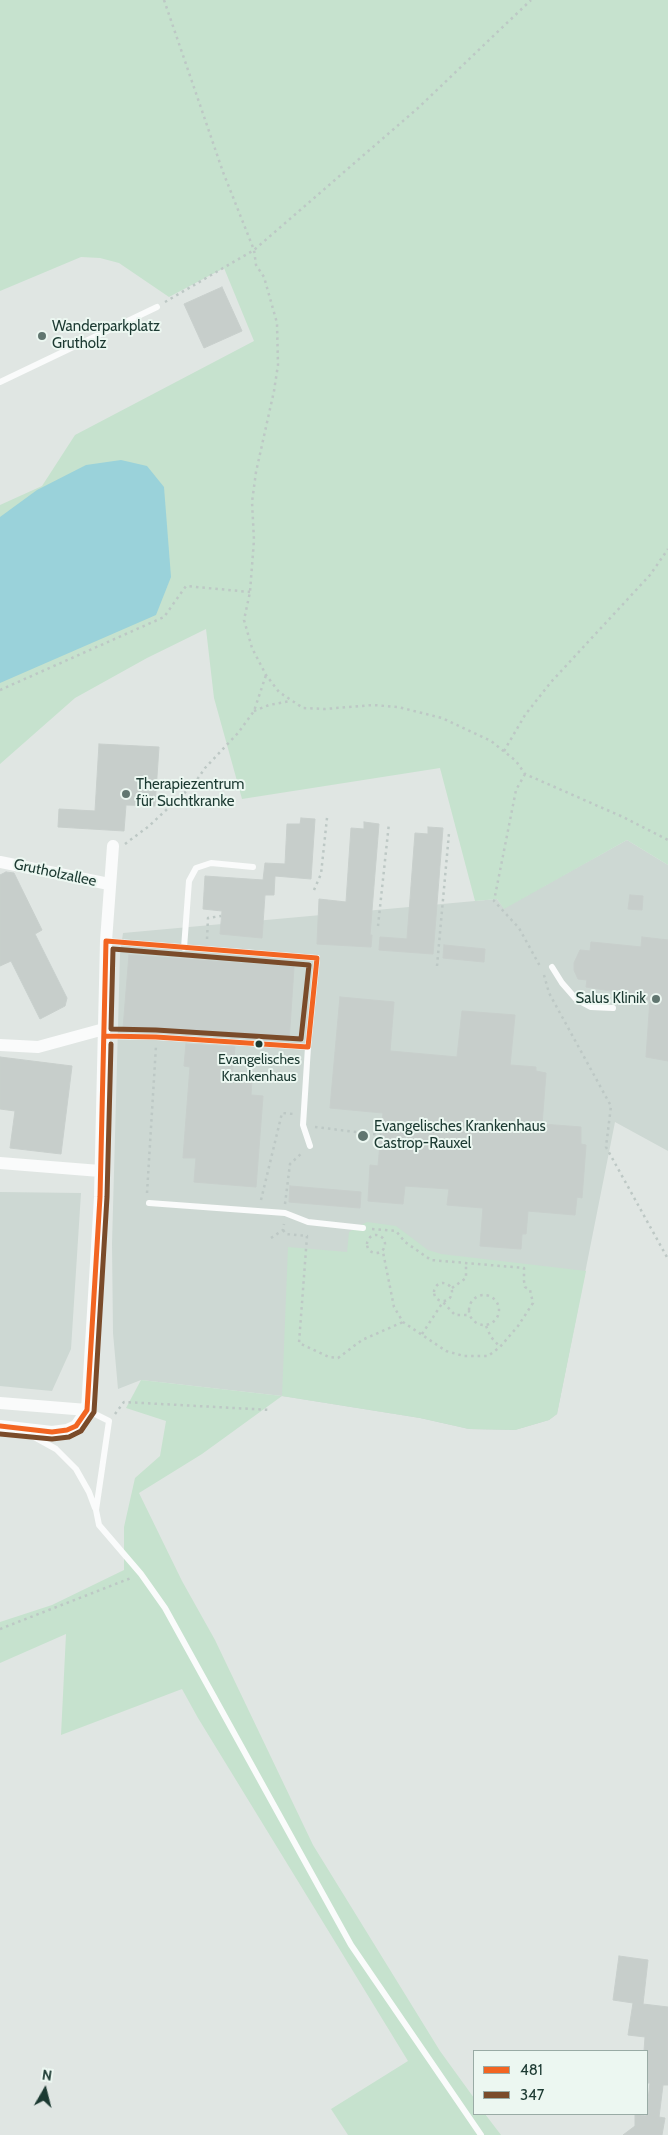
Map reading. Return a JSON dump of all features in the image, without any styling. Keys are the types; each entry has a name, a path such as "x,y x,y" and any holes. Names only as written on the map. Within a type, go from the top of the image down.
{"street":[{"name":"Grutholzallee","path":"87,1410 100,1171 106,941 113,846"},
{"name":"Grutholzallee","path":"0,862 109,884"},
{"path":"0,1045 38,1047 104,1033"},
{"path":"0,1163 100,1171"},
{"path":"0,1403 87,1410 76,1426 67,1430 52,1432 0,1426"}],"lane":[{"path":"0,382 157,307"},
{"path":"184,948 189,881 196,868 211,863 253,867"},
{"path":"106,941 318,958 303,1114 303,1125 310,1146"},
{"path":"552,967 562,983 576,999 591,1007 613,1008"},
{"path":"104,1033 308,1047"},
{"path":"148,1201 285,1213 308,1222 363,1228"},
{"path":"87,1410 109,1421 96,1510"},
{"path":"20,1429 56,1449 76,1469 89,1492 99,1525 142,1574 165,1608 351,1945 481,2135"}],"path":[{"path":"164,0 222,172 254,250 256,265 264,277 277,323 278,365 256,472 252,502 254,540 250,592 244,620 252,648 266,675 279,692 290,701 304,708 325,709 373,705 417,710 442,718 491,741 516,761 525,774 624,817 668,840"},
{"path":"157,307 254,250 418,108 531,0"},
{"path":"504,751 525,715 551,682 650,575 668,548"},
{"path":"0,690 164,617 186,586 250,592"},
{"path":"113,846 127,843 149,826 194,784 254,711 266,675"},
{"path":"254,711 269,705 290,701"},
{"path":"525,774 516,790 494,901 519,928 543,972 549,993 610,1106 606,1148 668,1259"},
{"path":"314,890 321,874 327,818"},
{"path":"378,926 389,823"},
{"path":"437,966 449,833"},
{"path":"206,950 208,918 221,916"},
{"path":"148,1201 156,1037"},
{"path":"260,1201 282,1113 303,1114"},
{"path":"303,1125 381,1135"},
{"path":"290,1164 310,1146"},
{"path":"363,1228 396,1231 405,1242 431,1260 524,1268 524,1281 526,1287 530,1290 534,1302 518,1326 500,1347 488,1356 464,1356 446,1351 403,1322 394,1307 382,1252"},
{"path":"284,1230 286,1234 307,1236 299,1343 330,1358 338,1358 362,1340 403,1322"},
{"path":"374,1235 380,1235 385,1240 386,1247 382,1252 376,1254 370,1252 367,1246 368,1239 374,1235"},
{"path":"451,1288 466,1278 466,1264"},
{"path":"421,1334 442,1302 448,1300 451,1296 451,1288 448,1284 442,1282 434,1288 433,1294 437,1300 442,1302 455,1314 469,1315"},
{"path":"485,1295 492,1297 497,1302 499,1310 497,1317 485,1325 476,1323 469,1315 472,1300 478,1296 485,1295"},
{"path":"485,1325 500,1347"},
{"path":"109,1421 124,1402 271,1410"},
{"path":"0,1629 142,1574"}],"shaded area":[{"name":"Evangelisches Krankenhaus Castrop-Rauxel","path":"627,840 668,865 668,1151 615,1122 557,1414 549,1420 515,1430 469,1429 420,1418 282,1396 141,1380 118,1389 113,1333 112,1244 120,954 123,933 497,899 504,908"},
{"path":"0,1192 81,1193 71,1349 52,1391 0,1386"}],"green space":[{"path":"0,0 668,0 668,865 627,840 504,909 497,899 475,901 440,768 242,799 214,698 206,629 147,658 75,698 0,764 0,505 42,486 75,435 254,341 224,268 169,297 119,263 100,258 81,257 0,291"},
{"path":"367,1222 396,1226 428,1250 441,1254 586,1271 557,1414 549,1420 515,1430 469,1429 420,1418 282,1396 288,1247 347,1252 349,1232"},
{"path":"141,1380 282,1396 202,1454 139,1493 182,1581 215,1640 313,1845 440,2051 473,2097 473,2115 486,2115 501,2135 348,2135 331,2109 408,2061 182,1689 61,1735 66,1634 0,1663 0,1622 52,1605 124,1570 124,1527 135,1478 160,1456 166,1421 126,1408"}],"water":[{"path":"121,460 147,466 164,487 171,577 156,615 0,683 0,517 37,490 86,465"}],"building":[{"path":"222,287 242,331 204,348 184,304"},
{"name":"Therapiezentrum für Suchtkranke","path":"99,744 159,747 155,806 126,805 124,831 58,827 59,809 95,811"},
{"path":"301,818 315,819 311,879 275,876 274,895 265,895 262,938 220,934 222,911 203,909 205,876 263,880 265,863 285,864 287,824 300,824"},
{"path":"364,822 379,824 370,935 372,935 371,947 317,944 319,899 346,902 351,828 364,829"},
{"path":"428,827 443,828 433,954 379,950 380,937 407,939 415,833 428,834"},
{"path":"6,872 14,873 42,930 35,934 67,998 65,1006 40,1019 11,961 0,966 0,875"},
{"path":"630,895 643,896 642,910 628,909"},
{"name":"Salus Klinik","path":"642,937 668,940 668,1061 646,1057 650,1000 636,998 636,995 586,987 587,980 578,979 574,970 574,963 580,950 590,951 591,942 641,947"},
{"path":"444,945 485,949 484,962 443,958"},
{"path":"129,955 294,967 289,1041 123,1029"},
{"path":"340,997 394,1002 390,1051 457,1057 462,1011 515,1015 510,1065 536,1067 536,1071 546,1073 542,1124 581,1127 581,1144 586,1145 582,1198 577,1197 575,1215 528,1211 526,1234 522,1234 521,1249 480,1246 483,1208 447,1205 449,1189 405,1186 403,1204 368,1201 370,1165 378,1166 383,1113 330,1108"},
{"path":"186,1044 235,1047 232,1076 252,1078 251,1095 263,1096 256,1187 194,1182 196,1158 183,1158 190,1067 184,1066"},
{"path":"0,1057 72,1066 61,1154 10,1148 15,1111 0,1109"},
{"path":"290,1186 361,1192 360,1208 289,1202"},
{"path":"619,1956 648,1960 643,2004 668,2007 668,2085 663,2085 659,2117 665,2118 662,2135 623,2135 635,2126 635,2115 648,2115 650,2083 648,2083 648,2050 644,2050 645,2037 628,2035 633,2003 613,2000"}],"transit line":[{"name":"481","path":"104,1036 156,1037 308,1047 317,958 106,941"},
{"name":"481","path":"0,1426 52,1432 67,1430 76,1426 87,1410 100,1197 106,941"},
{"name":"347","path":"113,949 309,965 301,1039 111,1029 113,949"},
{"name":"347","path":"0,1434 52,1439 69,1437 81,1431 94,1412 107,1197 111,1044"}],"place":[{"name":"Wanderparkplatz Grutholz","path":"42,336"},
{"name":"Therapiezentrum für Suchtkranke","path":"126,794"},
{"name":"Salus Klinik","path":"656,999"},
{"name":"Evangelisches Krankenhaus","path":"259,1044"},
{"name":"Evangelisches Krankenhaus Castrop-Rauxel","path":"363,1136"}]}
